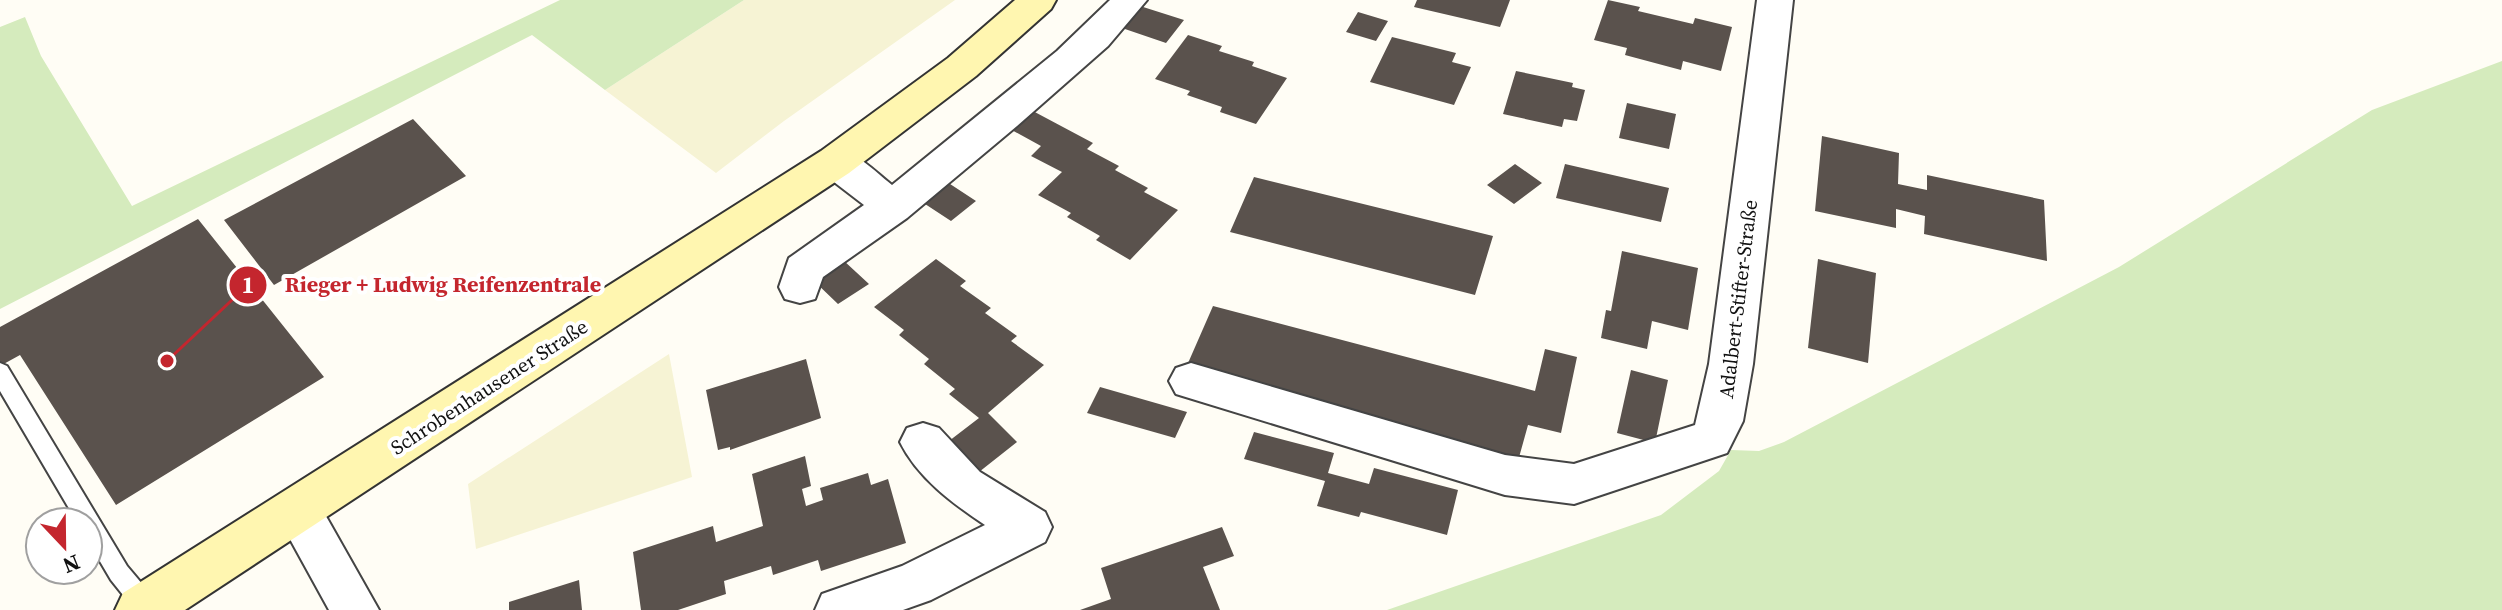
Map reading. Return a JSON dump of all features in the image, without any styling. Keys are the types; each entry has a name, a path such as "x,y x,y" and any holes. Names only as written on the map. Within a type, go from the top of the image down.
{"main road":[{"name":"Schrobenhausener Straße","path":"144,608 835,162 962,67 1038,0"}],"street":[{"path":"800,287 804,269 893,207 965,150 1076,54 1129,0"},
{"name":"Adalbert-Stifter-Straße","path":"1191,381 1505,475 1574,484 1711,439 1721,421 1731,364 1775,0"},
{"path":"835,162 893,207"},
{"path":"839,610 914,584 1028,527 964,486 923,442"},
{"path":"297,510 355,610"}],"lane":[{"path":"0,372 119,573 144,608"}],"shaded area":[{"path":"744,0 955,0 716,173 605,90"},
{"path":"669,354 692,477 476,549 468,484"}],"green space":[{"path":"560,0 744,0 605,90 532,35 0,309 0,27 25,17 41,56 132,206"},
{"path":"2502,61 2502,610 1387,610 1661,515 1719,471 1731,450 1759,451 1784,442 2119,267 2372,110"}],"building":[{"path":"1417,0 1510,0 1500,27 1414,7"},
{"path":"1608,0 1640,7 1638,11 1693,24 1695,18 1732,27 1721,71 1683,61 1681,70 1625,55 1627,48 1594,40"},
{"path":"1140,6 1184,20 1166,43 1122,28"},
{"path":"1358,12 1388,21 1376,41 1346,32"},
{"path":"1188,35 1222,46 1219,51 1254,62 1252,66 1287,78 1256,124 1220,112 1222,107 1187,95 1190,91 1155,79"},
{"path":"1392,37 1456,53 1452,62 1471,67 1454,105 1370,82"},
{"path":"1516,71 1573,83 1572,87 1585,90 1577,121 1564,119 1562,127 1503,114"},
{"path":"1627,103 1676,114 1669,149 1619,138"},
{"path":"1031,110 1093,143 1087,149 1119,166 1115,170 1148,188 1144,192 1178,210 1130,260 1096,240 1100,236 1067,217 1071,213 1038,195 1062,172 1031,156 1041,146 1010,129"},
{"path":"413,119 466,176 274,285 224,220"},
{"path":"1822,136 1899,153 1898,184 1927,190 1927,175 2044,200 2047,261 1924,234 1925,216 1896,209 1896,228 1815,211"},
{"path":"1515,164 1542,183 1514,204 1487,185"},
{"path":"1565,164 1669,188 1661,222 1556,198"},
{"path":"1254,177 1493,236 1475,295 1230,232"},
{"path":"947,182 976,201 951,221 922,202"},
{"path":"198,219 324,377 116,505 20,355 0,366 0,327"},
{"path":"1622,251 1698,268 1688,330 1652,321 1647,349 1601,338 1606,310 1611,311"},
{"path":"936,259 966,281 960,286 991,308 985,313 1017,336 1011,341 1044,365 988,413 1017,442 979,472 949,441 979,418 949,394 955,389 924,364 929,359 899,335 904,330 874,307"},
{"path":"1818,259 1876,273 1868,363 1808,348"},
{"path":"843,260 869,284 838,304 813,280"},
{"path":"1213,306 1535,391 1545,349 1577,357 1561,433 1528,425 1518,461 1185,370"},
{"path":"806,359 821,418 730,450 730,447 718,450 706,390"},
{"path":"1631,370 1668,380 1655,443 1617,433"},
{"path":"1100,387 1187,412 1175,438 1087,413"},
{"path":"1254,432 1334,453 1328,473 1369,484 1374,468 1458,490 1447,535 1361,512 1359,517 1317,506 1325,481 1244,459"},
{"path":"805,456 811,486 802,489 806,506 823,500 820,488 868,473 871,485 888,479 906,543 821,571 818,560 773,575 771,566 724,581 726,594 678,610 641,610 633,552 713,526 716,542 763,526 752,474"},
{"path":"1222,527 1234,556 1203,567 1220,610 1080,610 1111,599 1101,568"},
{"path":"579,580 582,610 509,610 509,602"}],"place":[{"name":"Rieger + Ludwig Reifenzentrale","path":"167,361"}]}
